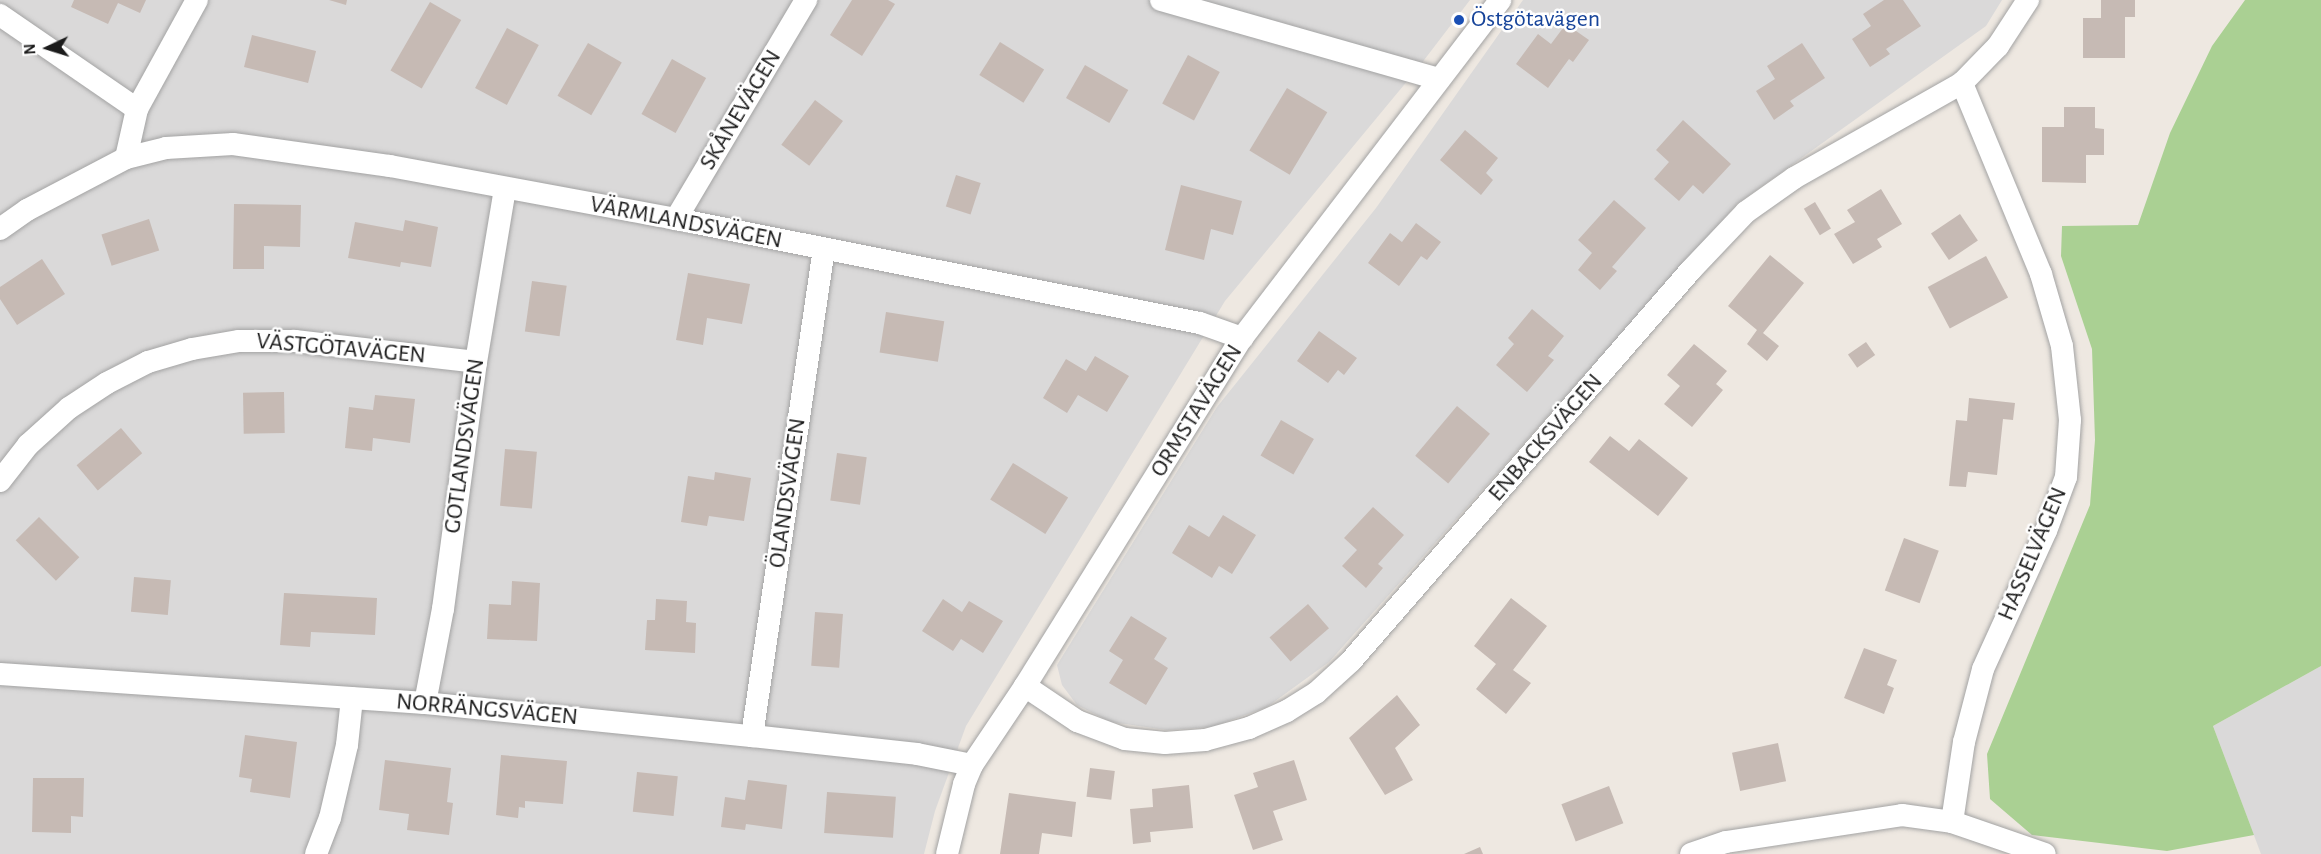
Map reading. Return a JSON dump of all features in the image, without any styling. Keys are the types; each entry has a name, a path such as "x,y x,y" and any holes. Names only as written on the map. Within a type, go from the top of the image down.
{"street":[{"path":"126,158 137,109 197,0"},
{"name":"SKÅNEVÄGEN","path":"676,219 806,0"},
{"path":"1161,0 1439,79"},
{"name":"ORMSTAVÄGEN","path":"947,854 964,784 972,765 1025,686 1242,338 1500,0"},
{"name":"ENBACKSVÄGEN","path":"1025,686 1077,721 1125,739 1165,743 1205,740 1249,728 1287,711 1316,693 1351,661 1683,280 1746,212 1794,178 1962,83 1998,46 2028,0"},
{"path":"0,15 137,109"},
{"name":"HASSELVÄGEN","path":"1952,822 1964,742 1983,669 2046,531 2066,477 2070,420 2062,346 2042,274 1962,83"},
{"name":"VÄRMLANDSVÄGEN","path":"0,229 27,210 126,158 166,148 234,144 390,166 676,219 1200,323 1242,338"},
{"name":"GOTLANDSVÄGEN","path":"425,703 442,609 476,362 505,189"},
{"name":"ÖLANDSVÄGEN","path":"752,736 824,250"},
{"name":"VÄSTGÖTAVÄGEN","path":"0,481 28,445 69,408 107,383 148,362 192,349 239,341 295,341 476,362"},
{"name":"NORRÄNGSVÄGEN","path":"0,674 425,703 917,754 972,765"},
{"path":"316,854 330,818 347,745 352,698"},
{"path":"1691,854 1726,842 1902,815 1952,822 2045,854"}],"shaded area":[{"path":"0,0 1470,0 1418,68 1225,301 966,726 935,811 924,854 0,854"},
{"path":"1523,0 2002,0 1986,26 1737,204 1329,662 1267,707 1212,727 1167,730 1111,722 1077,705 1062,685 1057,665 1217,407 1376,208"},
{"path":"2321,666 2321,854 2261,854 2213,726"}],"green space":[{"path":"2245,0 2321,0 2321,666 2213,726 2254,835 2167,851 2032,835 1990,799 1987,754 2090,505 2095,440 2092,349 2061,256 2062,226 2138,225 2170,133 2212,46"}],"building":[{"path":"74,0 146,0 140,13 118,3 108,24 71,7"},
{"path":"329,0 347,0 346,5"},
{"path":"852,0 888,0 895,4 862,56 830,35"},
{"path":"1884,0 1903,0 1921,26 1886,49 1890,54 1870,67 1852,39 1871,26 1863,14"},
{"path":"2101,0 2135,0 2135,17 2125,17 2125,58 2083,58 2083,18 2101,18"},
{"path":"430,2 461,20 422,88 390,70"},
{"path":"1566,24 1589,40 1573,62 1569,59 1548,88 1516,64 1538,34 1551,44"},
{"path":"507,28 539,45 507,105 475,88"},
{"path":"252,35 316,51 308,83 244,67"},
{"path":"1000,42 1044,70 1023,103 979,75"},
{"path":"588,43 622,62 591,115 558,96"},
{"path":"1802,43 1825,78 1790,101 1794,106 1774,120 1756,91 1775,79 1767,66"},
{"path":"1188,55 1220,72 1194,120 1162,104"},
{"path":"672,59 706,78 676,133 641,114"},
{"path":"1085,65 1128,90 1109,123 1066,98"},
{"path":"1287,88 1327,112 1290,175 1249,151"},
{"path":"815,100 843,121 809,166 781,145"},
{"path":"2064,107 2095,107 2095,128 2104,129 2104,155 2086,155 2086,183 2042,182 2042,127 2064,127"},
{"path":"1683,120 1731,164 1703,194 1693,185 1679,201 1654,179 1669,162 1656,150"},
{"path":"1465,130 1498,158 1486,173 1493,180 1481,195 1440,160"},
{"path":"956,175 981,183 971,214 946,206"},
{"path":"1181,185 1242,201 1233,235 1211,229 1204,260 1165,250"},
{"path":"1881,189 1902,224 1877,239 1882,247 1853,264 1834,234 1855,222 1847,210"},
{"path":"1614,200 1646,228 1612,267 1617,271 1600,290 1578,270 1592,253 1578,240"},
{"path":"1815,202 1831,229 1820,235 1804,209"},
{"path":"234,204 301,205 300,247 264,246 264,269 233,269"},
{"path":"1960,214 1978,241 1949,260 1931,234"},
{"path":"149,219 159,250 112,266 101,234"},
{"path":"405,220 438,227 431,267 401,262 400,267 348,258 355,222 403,231"},
{"path":"1416,223 1441,242 1427,260 1421,256 1399,286 1368,263 1390,233 1402,242"},
{"path":"1770,255 1804,283 1763,333 1779,346 1767,361 1747,344 1757,330 1728,306"},
{"path":"1986,256 2008,297 1950,328 1928,287"},
{"path":"42,259 65,294 17,325 0,299 0,287"},
{"path":"688,273 750,284 742,324 707,318 703,345 676,340"},
{"path":"532,281 567,286 560,336 525,332"},
{"path":"1532,309 1564,336 1548,356 1554,360 1527,392 1496,365 1514,344 1508,338"},
{"path":"886,312 944,321 938,362 880,352"},
{"path":"1319,331 1357,358 1344,375 1338,370 1328,383 1297,361"},
{"path":"1866,342 1875,355 1857,368 1848,355"},
{"path":"1694,344 1727,371 1716,384 1723,390 1692,427 1664,404 1680,386 1667,375"},
{"path":"1095,356 1129,376 1107,412 1078,395 1067,413 1043,398 1066,359 1086,371"},
{"path":"284,392 285,433 244,434 243,393"},
{"path":"375,395 415,399 410,443 373,438 372,451 345,448 349,407 373,410"},
{"path":"1969,398 2015,403 2013,420 2003,419 1997,475 1968,472 1966,487 1949,486 1956,420 1967,421"},
{"path":"1457,406 1490,434 1448,483 1415,456"},
{"path":"1281,420 1314,439 1293,475 1260,456"},
{"path":"121,428 142,453 98,491 77,465"},
{"path":"1610,436 1629,451 1639,439 1688,478 1658,516 1589,462"},
{"path":"505,449 537,452 532,509 500,506"},
{"path":"837,453 867,457 860,505 830,501"},
{"path":"1013,463 1068,497 1045,534 990,499"},
{"path":"715,472 751,478 744,521 709,516 707,526 681,522 688,476 714,480"},
{"path":"1373,507 1404,535 1378,564 1383,568 1366,588 1342,566 1357,550 1344,538"},
{"path":"1223,515 1256,535 1232,574 1219,566 1212,578 1172,553 1189,525 1209,537"},
{"path":"39,517 79,557 56,581 16,540"},
{"path":"1904,538 1939,551 1920,603 1885,591"},
{"path":"134,577 171,580 168,615 131,612"},
{"path":"512,581 540,583 537,641 487,639 489,604 511,605"},
{"path":"284,593 377,598 375,635 311,632 310,647 280,645"},
{"path":"1511,598 1547,626 1513,670 1531,683 1506,714 1476,689 1496,664 1474,646"},
{"path":"656,599 687,601 686,622 696,623 695,653 645,650 647,620 655,620"},
{"path":"943,599 962,612 969,601 1003,621 983,653 961,639 953,651 922,631"},
{"path":"1308,604 1329,628 1291,662 1270,637"},
{"path":"815,612 843,614 839,668 811,666"},
{"path":"1131,616 1167,638 1154,659 1168,668 1146,705 1109,683 1123,660 1109,651"},
{"path":"1864,648 1897,660 1887,685 1894,688 1884,714 1844,698"},
{"path":"1397,695 1420,725 1395,748 1413,780 1385,795 1349,738"},
{"path":"245,735 297,742 290,798 250,792 252,779 239,777"},
{"path":"1778,743 1786,781 1740,791 1732,753"},
{"path":"501,755 567,761 563,804 525,801 525,808 519,807 518,818 496,815"},
{"path":"385,760 451,768 447,802 453,803 449,835 407,830 409,814 379,810"},
{"path":"1294,760 1307,800 1273,811 1283,840 1253,850 1234,795 1258,787 1253,773"},
{"path":"1090,768 1115,771 1111,800 1086,797"},
{"path":"637,772 678,776 674,816 633,812"},
{"path":"33,778 84,778 83,817 71,816 71,833 32,832"},
{"path":"748,780 787,785 782,829 746,824 745,830 721,827 725,797 745,800"},
{"path":"1189,785 1193,828 1150,832 1151,842 1133,844 1130,809 1153,807 1152,789"},
{"path":"1609,786 1623,823 1576,842 1561,804"},
{"path":"827,792 896,797 893,838 824,833"},
{"path":"1009,793 1076,802 1072,837 1042,833 1039,854 1000,854"},
{"path":"1480,847 1483,854 1464,854"}],"place":[{"name":"Östgötavägen","path":"1459,20"}]}
